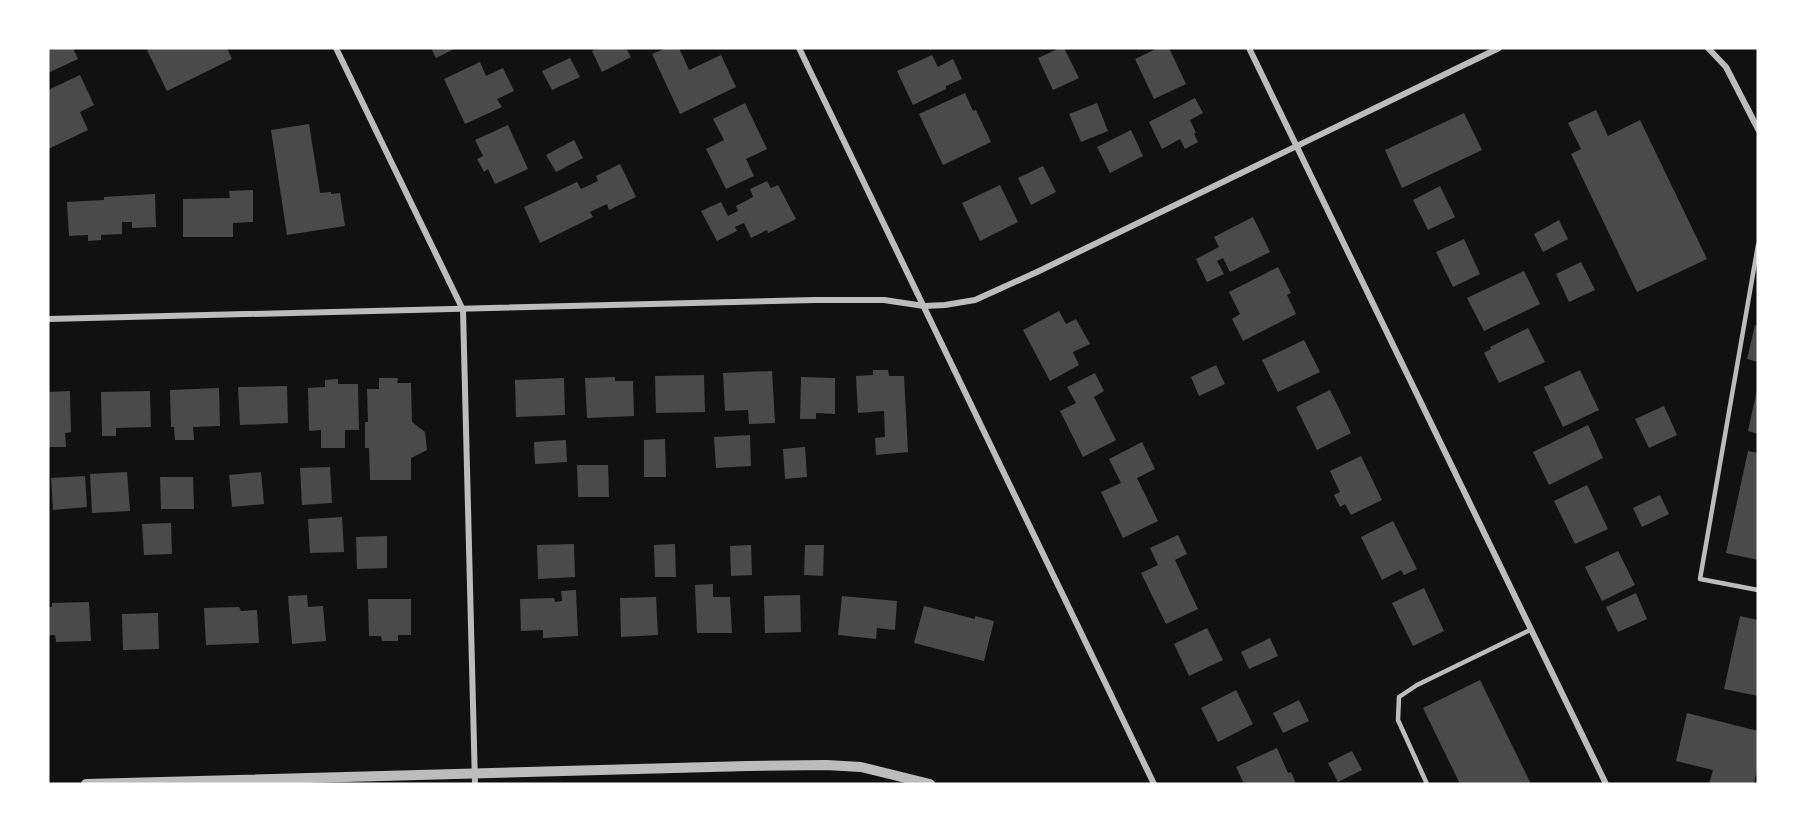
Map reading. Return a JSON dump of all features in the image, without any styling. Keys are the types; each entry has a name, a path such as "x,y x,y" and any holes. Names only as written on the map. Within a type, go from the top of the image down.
{"street":[{"path":"336,48 463,310 475,779"},
{"path":"799,48 1154,784"},
{"path":"1249,48 1606,784"},
{"path":"48,319 815,300 884,300 924,306 975,300 1499,48"},
{"path":"1708,48 1726,67 1758,129"},
{"path":"86,784 475,779 748,765 861,767 930,784"}],"lane":[{"path":"1758,245 1700,579 1758,590"},
{"path":"1427,784 1398,720 1399,697 1416,685 1530,630"}],"building":[{"path":"48,48 73,48 78,59 48,73"},
{"path":"151,48 227,48 232,59 167,91 147,50"},
{"path":"431,48 456,48 436,58"},
{"path":"598,48 626,48 631,57 602,72 592,51"},
{"path":"666,48 679,48 689,70 721,55 736,87 680,114 652,54"},
{"path":"1064,48 1079,78 1053,90 1038,58"},
{"path":"1158,48 1169,48 1186,84 1154,99 1135,59"},
{"path":"932,55 938,67 953,59 962,79 913,105 897,71"},
{"path":"570,58 580,77 552,90 542,71"},
{"path":"480,62 486,76 503,68 514,91 497,99 502,107 465,124 444,79"},
{"path":"80,75 94,105 80,112 88,130 48,149 48,90"},
{"path":"965,93 991,142 943,165 919,114"},
{"path":"1195,98 1203,113 1190,120 1198,142 1185,149 1180,139 1162,149 1149,122"},
{"path":"745,103 767,149 746,159 754,176 726,189 706,149 724,140 713,119"},
{"path":"1097,103 1108,131 1081,142 1069,114"},
{"path":"1596,110 1608,136 1640,120 1707,259 1637,292 1571,154 1581,149 1568,123"},
{"path":"1464,113 1482,150 1402,188 1385,150"},
{"path":"309,124 320,193 340,193 345,226 287,235 271,130"},
{"path":"508,125 528,169 495,184 488,169 484,172 477,159 483,156 475,140"},
{"path":"1131,130 1143,156 1110,173 1097,147"},
{"path":"574,140 583,158 556,172 546,155"},
{"path":"620,164 636,197 609,210 607,204 590,212 593,217 540,243 524,207 577,182 581,189 598,181 596,176"},
{"path":"1043,166 1056,192 1031,205 1018,178"},
{"path":"767,181 771,188 778,185 796,219 768,233 767,230 751,238 744,223 735,227 737,231 717,241 701,211 721,202 728,216 738,211 736,206 753,197 750,189"},
{"path":"1000,185 1018,222 980,241 962,203"},
{"path":"1440,186 1455,217 1428,230 1413,200"},
{"path":"253,190 253,222 233,223 233,237 183,237 183,199 230,198 229,191"},
{"path":"155,194 156,227 132,228 132,222 122,222 122,234 101,235 101,240 88,241 88,235 69,236 67,202"},
{"path":"1253,217 1270,252 1230,272 1223,258 1217,261 1224,274 1207,282 1196,259 1219,247 1214,237"},
{"path":"1559,220 1568,239 1543,252 1534,234"},
{"path":"1464,239 1480,274 1453,287 1436,252"},
{"path":"1581,262 1595,290 1569,302 1556,274"},
{"path":"1278,267 1291,293 1287,295 1296,314 1243,341 1232,319 1240,314 1229,292"},
{"path":"1524,271 1540,304 1484,331 1467,298"},
{"path":"1059,311 1066,324 1076,319 1090,344 1073,352 1079,365 1050,381 1023,330"},
{"path":"1755,325 1758,326 1758,362 1747,359"},
{"path":"1528,328 1545,362 1499,383 1484,353 1491,349 1490,347"},
{"path":"1304,340 1320,372 1278,392 1262,360"},
{"path":"1216,365 1225,384 1199,396 1191,377"},
{"path":"873,370 888,370 889,376 904,376 908,452 876,455 875,438 885,437 884,411 858,413 856,376 873,375"},
{"path":"1580,370 1599,410 1563,427 1544,387"},
{"path":"772,371 775,423 749,424 748,410 725,411 723,373"},
{"path":"1095,373 1104,391 1094,397 1116,440 1083,457 1060,411 1076,403 1067,387"},
{"path":"704,375 705,412 656,413 655,376"},
{"path":"615,377 615,381 633,381 634,416 587,418 585,378"},
{"path":"801,377 835,378 835,414 816,413 816,419 800,419"},
{"path":"379,378 398,378 397,383 411,383 412,422 425,432 427,450 411,458 411,480 370,480 369,448 365,448 365,422 368,422 367,389 379,389"},
{"path":"564,378 565,415 516,417 515,380"},
{"path":"338,379 338,384 358,384 359,430 345,430 345,448 321,448 321,430 309,431 308,388 325,387 325,380"},
{"path":"287,386 288,423 240,425 238,387"},
{"path":"219,388 220,426 193,427 194,440 175,440 174,427 171,427 170,390"},
{"path":"1330,390 1351,433 1317,450 1296,407"},
{"path":"1758,390 1758,434 1748,431"},
{"path":"70,391 71,432 65,433 66,447 48,447 48,392"},
{"path":"150,391 151,427 116,428 116,436 102,436 101,392"},
{"path":"1664,406 1677,435 1649,448 1635,419"},
{"path":"1588,425 1603,458 1549,485 1533,452"},
{"path":"750,435 751,466 716,468 714,437"},
{"path":"665,439 666,477 644,477 644,440"},
{"path":"566,440 567,462 535,464 534,442"},
{"path":"1142,442 1155,469 1137,478 1158,521 1123,538 1101,492 1121,483 1109,459"},
{"path":"805,447 807,477 785,479 783,449"},
{"path":"1748,451 1758,453 1758,560 1726,553"},
{"path":"1361,456 1382,500 1351,515 1345,504 1340,507 1334,495 1340,492 1330,471"},
{"path":"577,465 608,465 609,497 578,497"},
{"path":"330,467 332,503 302,505 300,468"},
{"path":"127,472 130,511 92,513 90,474"},
{"path":"261,472 264,504 232,507 229,475"},
{"path":"85,476 87,507 53,510 51,478"},
{"path":"160,477 193,477 194,509 161,509"},
{"path":"1587,485 1608,529 1575,544 1554,501"},
{"path":"1660,495 1669,514 1642,527 1633,508"},
{"path":"342,517 344,552 310,553 308,519"},
{"path":"1393,521 1417,569 1404,575 1401,570 1382,580 1361,537"},
{"path":"171,523 172,554 144,555 142,524"},
{"path":"1178,535 1187,554 1175,560 1198,609 1166,624 1141,573 1158,565 1150,548"},
{"path":"387,536 387,568 357,569 356,537"},
{"path":"574,544 575,577 538,579 537,545"},
{"path":"675,544 676,577 655,577 654,545"},
{"path":"751,545 752,575 731,576 730,546"},
{"path":"805,545 824,545 823,576 804,575"},
{"path":"1618,551 1635,585 1602,601 1585,567"},
{"path":"713,584 713,597 730,597 732,633 697,633 695,585"},
{"path":"1424,588 1444,631 1413,646 1392,603"},
{"path":"576,590 578,636 543,638 543,630 521,631 520,599 554,598 555,602 562,601 561,591"},
{"path":"1636,593 1647,619 1618,632 1606,607"},
{"path":"307,595 308,607 323,606 326,641 292,644 288,596"},
{"path":"800,595 801,632 765,633 764,596"},
{"path":"842,596 897,601 895,630 877,628 876,639 838,635"},
{"path":"656,597 658,635 621,637 620,598"},
{"path":"368,599 411,599 411,635 398,635 398,641 382,641 381,636 369,636"},
{"path":"89,602 91,641 56,642 55,635 48,635 48,607 52,607 52,603"},
{"path":"924,606 975,619 975,616 994,621 984,661 914,643"},
{"path":"239,607 241,611 257,610 259,643 206,645 204,608"},
{"path":"158,613 159,649 123,650 122,614"},
{"path":"1740,616 1758,620 1758,696 1724,689"},
{"path":"1207,628 1223,660 1189,676 1174,644"},
{"path":"1270,638 1278,656 1249,669 1241,652"},
{"path":"1480,680 1531,784 1460,784 1423,708"},
{"path":"1236,690 1253,724 1218,742 1201,708"},
{"path":"1299,700 1309,721 1283,733 1273,713"},
{"path":"1687,713 1758,731 1758,764 1754,784 1709,784 1713,770 1676,761"},
{"path":"1277,748 1288,773 1291,772 1296,784 1244,784 1236,767"},
{"path":"1352,751 1362,770 1338,782 1328,763"}]}
